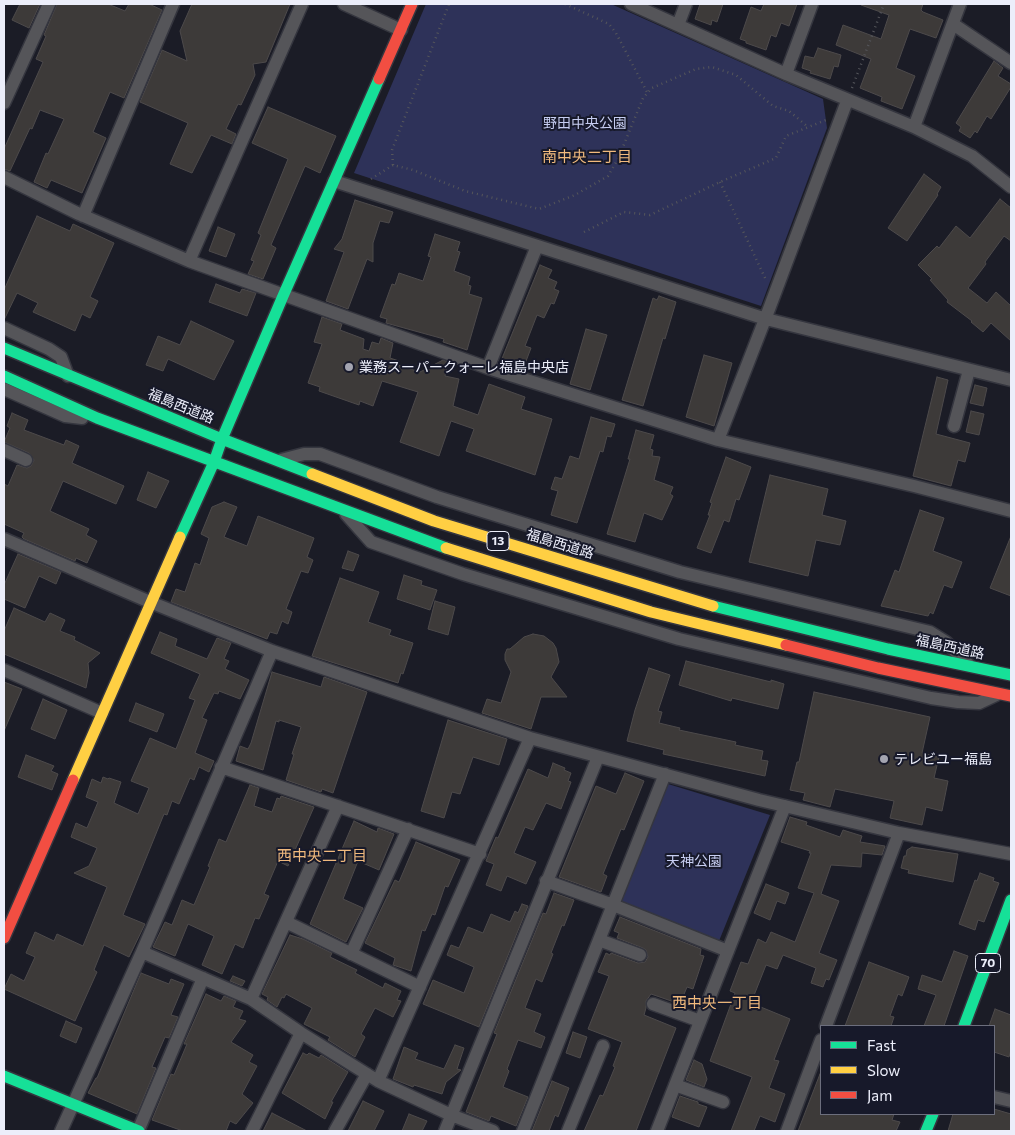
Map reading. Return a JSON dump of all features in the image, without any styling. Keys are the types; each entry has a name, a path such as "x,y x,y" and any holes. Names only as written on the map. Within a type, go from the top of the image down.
{"main road":[{"path":"4,938 150,602 214,462 283,296 412,4"},
{"name":"福島西道路","path":"4,348 222,439 434,521 659,591 888,649 1011,675"},
{"name":"13","path":"4,376 97,418 441,547 651,612 878,668 1005,695"},
{"name":"70","path":"964,1025 1011,900"},
{"path":"4,1076 139,1131"},
{"path":"926,1131 933,1115"}],"street":[{"path":"4,103 49,4"},
{"path":"83,216 173,4"},
{"path":"189,261 302,4"},
{"path":"344,4 401,30"},
{"path":"631,4 847,101 914,127 972,156 1011,187"},
{"path":"678,25 686,4"},
{"path":"786,74 812,4"},
{"path":"914,127 960,4"},
{"path":"953,24 1011,63"},
{"path":"718,440 847,101"},
{"path":"4,177 83,216 189,261 488,368 718,440 905,483 1011,510"},
{"path":"334,181 766,318 1011,380"},
{"path":"488,368 537,246"},
{"path":"4,328 61,356 68,376"},
{"path":"954,426 969,370"},
{"path":"4,390 65,416 77,419 97,418"},
{"path":"4,450 26,460"},
{"path":"279,461 304,454 320,454 437,497 680,572 930,632 946,642 970,666"},
{"path":"344,511 355,526 371,542 463,574 679,639 931,698 979,703 1005,695"},
{"path":"4,539 150,602 272,651 530,738 784,806 899,833 1011,854"},
{"path":"62,1131 142,952 272,651"},
{"path":"4,670 102,713"},
{"path":"378,1081 530,738"},
{"path":"445,1131 598,756"},
{"path":"221,767 480,854"},
{"path":"523,1131 665,774"},
{"path":"251,999 338,806"},
{"path":"657,1131 784,806"},
{"path":"351,954 408,829"},
{"path":"826,1025 899,833"},
{"path":"546,881 613,905 728,951"},
{"path":"286,922 420,987"},
{"path":"599,940 640,955"},
{"path":"142,952 251,999 378,1081 451,1115 493,1131"},
{"path":"139,1131 203,978"},
{"path":"653,1004 700,1021"},
{"path":"252,1131 301,1033"},
{"path":"787,1131 820,1043"},
{"path":"568,1131 603,1046"},
{"path":"335,1131 367,1074"},
{"path":"676,1085 723,1102"},
{"path":"995,1097 1011,1101"}],"path":[{"path":"393,165 392,150 449,4"},
{"path":"565,4 609,24 616,33 648,92"},
{"path":"847,101 884,4"},
{"path":"358,188 393,165 413,170 465,191 539,209 575,196 608,176 618,159 642,98 652,88 696,69 712,67 736,75 773,106 789,111 808,127"},
{"path":"584,232 624,212 650,215 776,158 786,136 841,114"},
{"path":"720,182 774,297"}],"green space":[{"name":"野田中央公園","path":"426,4 611,4 823,99 827,128 761,306 354,173"},
{"name":"天神公園","path":"668,784 770,815 719,941 620,902"}],"building":[{"path":"20,4 40,4 29,28 12,20"},
{"path":"57,4 108,4 125,11 129,4 149,4 162,10 124,98 110,92 93,132 106,138 82,193 51,180 47,188 34,182 46,153 48,154 64,119 40,110 10,171 4,169 4,149 43,62 36,59"},
{"path":"192,4 290,4 266,62 253,64 255,75 241,105 238,104 226,129 236,134 232,144 211,135 192,173 170,164 188,123 140,102 162,50 187,61 180,31"},
{"path":"700,4 723,4 717,22 712,20 711,25 695,19"},
{"path":"764,4 797,4 789,26 781,23 776,37 771,35 766,50 740,39 751,7 761,11"},
{"path":"861,4 923,4 921,10 923,12 943,20 936,38 910,29 896,68 915,76 902,109 881,101 882,97 860,88 871,59 836,45 843,25 881,39 889,15"},
{"path":"818,48 841,55 838,67 834,66 830,79 810,73 811,71 802,68 805,56 814,58"},
{"path":"994,61 1003,68 998,76 1011,84 1011,87 991,119 987,116 977,133 975,131 970,138 959,131 961,127 956,123"},
{"path":"268,107 336,136 320,173 305,166 271,245 276,248 263,279 248,274 254,261 251,260 261,235 258,233 288,159 252,143"},
{"path":"924,174 941,187 938,195 907,241 888,228"},
{"path":"1000,199 1011,208 1011,241 1004,236 968,288 987,303 996,292 1011,306 1011,341 991,323 983,332 947,302 948,300 930,280 932,279 918,265 937,246 939,248 956,226 970,238"},
{"path":"355,200 393,212 389,223 380,221 373,243 373,262 367,259 348,309 326,301 344,252 334,249 342,239"},
{"path":"37,216 70,231 73,224 114,243 90,297 98,301 90,318 82,314 75,331 33,312 38,303 17,293 4,320 4,290"},
{"path":"218,227 235,234 226,257 209,251"},
{"path":"435,234 460,242 457,251 460,252 454,271 470,277 468,285 471,286 469,294 482,298 467,350 443,342 444,339 386,323 387,319 380,317 392,284 395,285 399,273 423,281 431,257 428,256"},
{"path":"540,265 552,270 548,278 557,282 554,289 559,291 554,304 551,303 544,318 537,315 525,346 531,348 523,369 501,361"},
{"path":"216,284 240,293 242,289 256,293 247,316 209,302"},
{"path":"659,296 676,302 665,339 663,338 643,406 622,400 653,298 657,300"},
{"path":"322,317 342,324 340,330 364,339 363,349 369,351 372,342 379,344 381,338 393,343 390,358 399,361 398,365 420,372 443,360 448,362 445,376 459,379 453,406 478,415 489,384 525,397 521,409 552,419 535,475 466,451 474,429 451,421 439,456 400,442 418,392 382,381 373,406 360,401 359,405 319,391 320,387 308,383 322,344 314,342"},
{"path":"191,321 234,341 214,380 168,359 163,371 146,365 158,336 180,345"},
{"path":"586,329 607,335 590,390 570,384"},
{"path":"704,355 732,363 714,426 686,417"},
{"path":"937,377 948,380 936,434 970,443 965,462 958,460 951,486 913,476"},
{"path":"975,385 987,388 983,406 970,403"},
{"path":"971,411 984,414 979,435 966,432"},
{"path":"12,413 28,420 24,430 64,445 66,440 79,446 72,463 124,486 116,504 63,481 50,511 89,529 86,535 97,541 87,563 76,558 75,561 24,539 22,537 24,533 4,524 4,484 8,486 17,465 27,468 31,466 34,460 29,453 4,442 10,428 7,426"},
{"path":"591,417 615,424 611,437 607,436 603,452 600,451 577,523 551,515 558,491 551,489 555,477 562,479 570,456 579,459"},
{"path":"636,430 654,435 650,449 653,450 652,456 660,457 654,480 673,487 670,494 673,496 662,520 644,513 635,542 607,534 630,459 628,459"},
{"path":"726,457 751,467 739,500 736,499 729,522 724,520 711,553 697,548 710,515 708,515 712,503 710,502"},
{"path":"148,472 169,481 156,508 137,500"},
{"path":"770,475 828,489 822,515 846,521 840,545 816,540 808,576 749,562"},
{"path":"224,502 237,507 224,537 247,546 258,516 314,538 307,557 313,560 308,573 301,571 286,609 292,612 288,624 282,621 277,634 270,632 267,639 171,602 176,589 185,592 195,563 200,565 209,538 201,534 212,507"},
{"path":"920,510 944,518 933,551 962,562 952,588 944,585 933,614 930,612 928,616 881,606 895,570 899,572"},
{"path":"1011,536 1011,596 990,588"},
{"path":"348,551 359,555 353,571 342,568"},
{"path":"18,554 61,572 56,584 39,576 25,608 4,599 4,585"},
{"path":"404,575 422,581 421,585 437,590 430,610 397,599"},
{"path":"340,578 379,592 368,622 391,630 389,635 413,643 403,674 401,673 398,683 312,656"},
{"path":"435,601 455,607 448,635 428,629"},
{"path":"14,608 45,622 50,613 65,620 60,631 75,637 74,640 100,653 88,663 89,673 86,688 4,654 4,631"},
{"path":"160,632 177,639 175,646 207,659 217,638 231,643 224,659 229,661 225,669 249,680 240,699 219,691 218,694 214,693 202,718 207,720 195,753 214,761 209,772 199,767 194,780 190,778 179,804 172,801 167,815 164,814 123,915 145,924 129,957 104,945 94,970 97,972 75,1021 4,989 11,974 24,981 35,957 26,953 35,932 54,941 57,934 83,946 107,887 74,873 89,866 97,848 71,837 76,823 87,828 98,802 86,797 92,779 101,783 103,777 121,782 114,803 138,814 149,788 131,781 150,738 176,749 195,700 189,698 200,674 151,653"},
{"path":"533,634 544,636 556,648 559,662 551,677 567,697 541,697 531,729 482,713 487,699 501,703 511,672 505,660 507,649 510,649 524,637"},
{"path":"686,661 784,684 778,709 732,698 731,701 679,685"},
{"path":"649,668 670,675 658,711 662,712 659,723 680,728 679,730 736,742 735,745 763,751 761,760 768,761 765,776 663,754 664,750 627,741"},
{"path":"272,672 321,687 324,677 367,692 333,793 322,789 321,792 286,780 301,727 279,720 279,722 276,721 263,770 236,761 240,746 248,749 251,743"},
{"path":"4,682 22,689 4,731"},
{"name":"テレビユー福島","path":"814,692 930,717 922,753 939,757 934,778 948,781 942,811 926,807 922,825 890,818 894,801 835,789 830,807 803,800 805,793 790,790 797,762 799,762"},
{"path":"43,699 67,710 55,739 31,729"},
{"path":"136,703 164,714 157,732 129,721"},
{"path":"448,720 507,739 499,765 473,757 460,794 452,792 444,818 421,811"},
{"path":"26,755 54,766 51,771 58,774 52,790 18,777"},
{"path":"553,763 571,773 568,781 571,782 561,809 546,803 533,830 525,827 514,853 536,862 526,884 507,876 501,891 486,885 494,864 486,861 528,769 548,778"},
{"path":"625,773 644,781 624,830 621,829 603,874 607,876 601,892 559,877 596,786 616,794"},
{"path":"250,785 259,788 254,806 272,812 277,798 280,799 281,796 314,807 288,866 278,861 264,894 269,896 259,919 255,918 243,948 235,944 222,974 202,965 214,936 188,924 175,956 153,947 165,922 172,925 182,900 194,905 210,867 208,866 219,839 226,842"},
{"path":"790,817 807,822 806,825 840,837 843,830 862,836 860,842 885,846 882,855 862,853 861,867 831,865 821,894 839,901 819,953 837,960 829,980 826,979 823,987 811,983 816,968 783,955 777,969 766,965 751,1003 790,1019 774,1060 779,1061 769,1088 785,1094 775,1122 760,1116 754,1131 731,1131 752,1077 710,1061 735,993 730,991 741,962 748,964 758,939 766,943 771,932 795,942 814,893 798,888 811,853 809,853 810,851 781,842"},
{"path":"354,821 377,832 378,828 394,834 379,870 358,861 343,899 363,908 346,942 310,924"},
{"path":"416,842 460,860 448,887 445,886 435,915 432,914 425,931 422,930 411,971 393,965 395,958 365,943 395,880 399,882"},
{"path":"912,847 958,854 953,882 908,873 909,870 901,868 907,850"},
{"path":"980,873 994,878 993,881 999,883 984,922 978,920 975,930 959,924 975,880 977,881"},
{"path":"766,884 789,893 785,904 777,901 770,920 754,913"},
{"path":"554,893 574,900 551,953 553,954 542,982 536,979 525,1008 541,1014 534,1032 545,1037 541,1048 518,1040 507,1069 509,1071 503,1087 528,1097 516,1126 491,1116 489,1121 466,1112 497,1034 494,1033 543,913 546,914"},
{"path":"522,904 528,906 479,1027 423,1004 433,980 464,993 474,967 447,955 451,945 459,948 468,927 483,933 491,914 510,922 515,911 518,913"},
{"path":"620,917 701,949 700,955 704,956 693,989 687,987 680,1004 651,994 646,1001 644,1015 676,1028 636,1131 584,1131 600,1095 603,1096 615,1067 613,1066 622,1042 588,1029 609,976 598,972 606,953 638,963 645,962 648,957 646,950 643,948 617,938 619,933 614,931"},
{"path":"290,935 332,953 330,957 357,970 355,973 383,988 385,983 401,991 397,1000 401,1001 393,1017 375,1008 361,1034 365,1037 355,1057 328,1040 330,1037 304,1024 312,1008 286,994 284,998 282,997 277,1007 267,1000 268,997 262,994"},
{"path":"954,951 968,956 944,1025 924,1025 936,995 918,989 922,975 942,982"},
{"path":"869,962 909,977 902,996 898,994 890,1016 894,1017 891,1025 845,1025"},
{"path":"141,973 169,984 171,979 184,984 171,1015 178,1017 169,1038 165,1037 152,1067 156,1068 137,1114 88,1093 97,1078"},
{"path":"233,976 245,981 242,986 230,981"},
{"path":"206,994 221,1001 224,996 236,1001 233,1007 243,1011 239,1019 246,1021 231,1042 253,1055 249,1062 257,1066 242,1094 253,1103 236,1124 230,1121 226,1131 183,1131 152,1120 171,1074 174,1075 187,1044 184,1044"},
{"path":"995,1009 1011,1015 1011,1050 1009,1057 995,1052 995,1025 989,1025"},
{"path":"66,1021 82,1028 76,1043 60,1036"},
{"path":"573,1032 587,1037 580,1058 566,1053"},
{"path":"455,1045 464,1048 457,1069 461,1070 446,1082 442,1094 414,1085 413,1087 393,1079 404,1047 418,1053 415,1059 444,1069"},
{"path":"303,1053 307,1055 309,1053 319,1058 321,1055 348,1072 331,1102 333,1102 325,1119 282,1093"},
{"path":"694,1060 702,1064 707,1079 704,1087 686,1080"},
{"path":"820,1074 820,1115 894,1115 892,1120 900,1122 896,1131 798,1131"},
{"path":"552,1081 569,1088 558,1117 555,1115 549,1131 532,1131"},
{"path":"680,1096 707,1107 699,1127 672,1117"},
{"path":"363,1101 384,1111 374,1131 348,1131"},
{"path":"995,1109 1011,1114 1011,1131 948,1131 953,1115 995,1115"},
{"path":"272,1113 307,1131 263,1131"},
{"path":"409,1114 427,1121 422,1131 402,1131"}],"traffic: fast":[{"path":"180,537 214,462 283,296 379,79"},
{"path":"4,348 222,439 312,474"},
{"path":"4,376 97,418 446,548"},
{"path":"713,606 888,649 1011,675"},
{"path":"964,1025 1011,900"},
{"path":"4,1076 139,1131"},
{"path":"926,1131 933,1115"}],"traffic: slow":[{"path":"312,474 434,521 713,606"},
{"path":"73,780 180,537"},
{"path":"446,548 651,612 786,645"}],"traffic: jam":[{"path":"379,79 412,4"},
{"path":"786,645 878,668 1011,696"},
{"path":"4,938 73,780"}],"place":[{"name":"業務スーパークォーレ福島中央店","path":"349,367"},
{"name":"テレビユー福島","path":"884,759"}],"district":[{"name":"南中央二丁目","path":"587,157"},
{"name":"西中央二丁目","path":"322,856"},
{"name":"西中央一丁目","path":"717,1003"}]}
